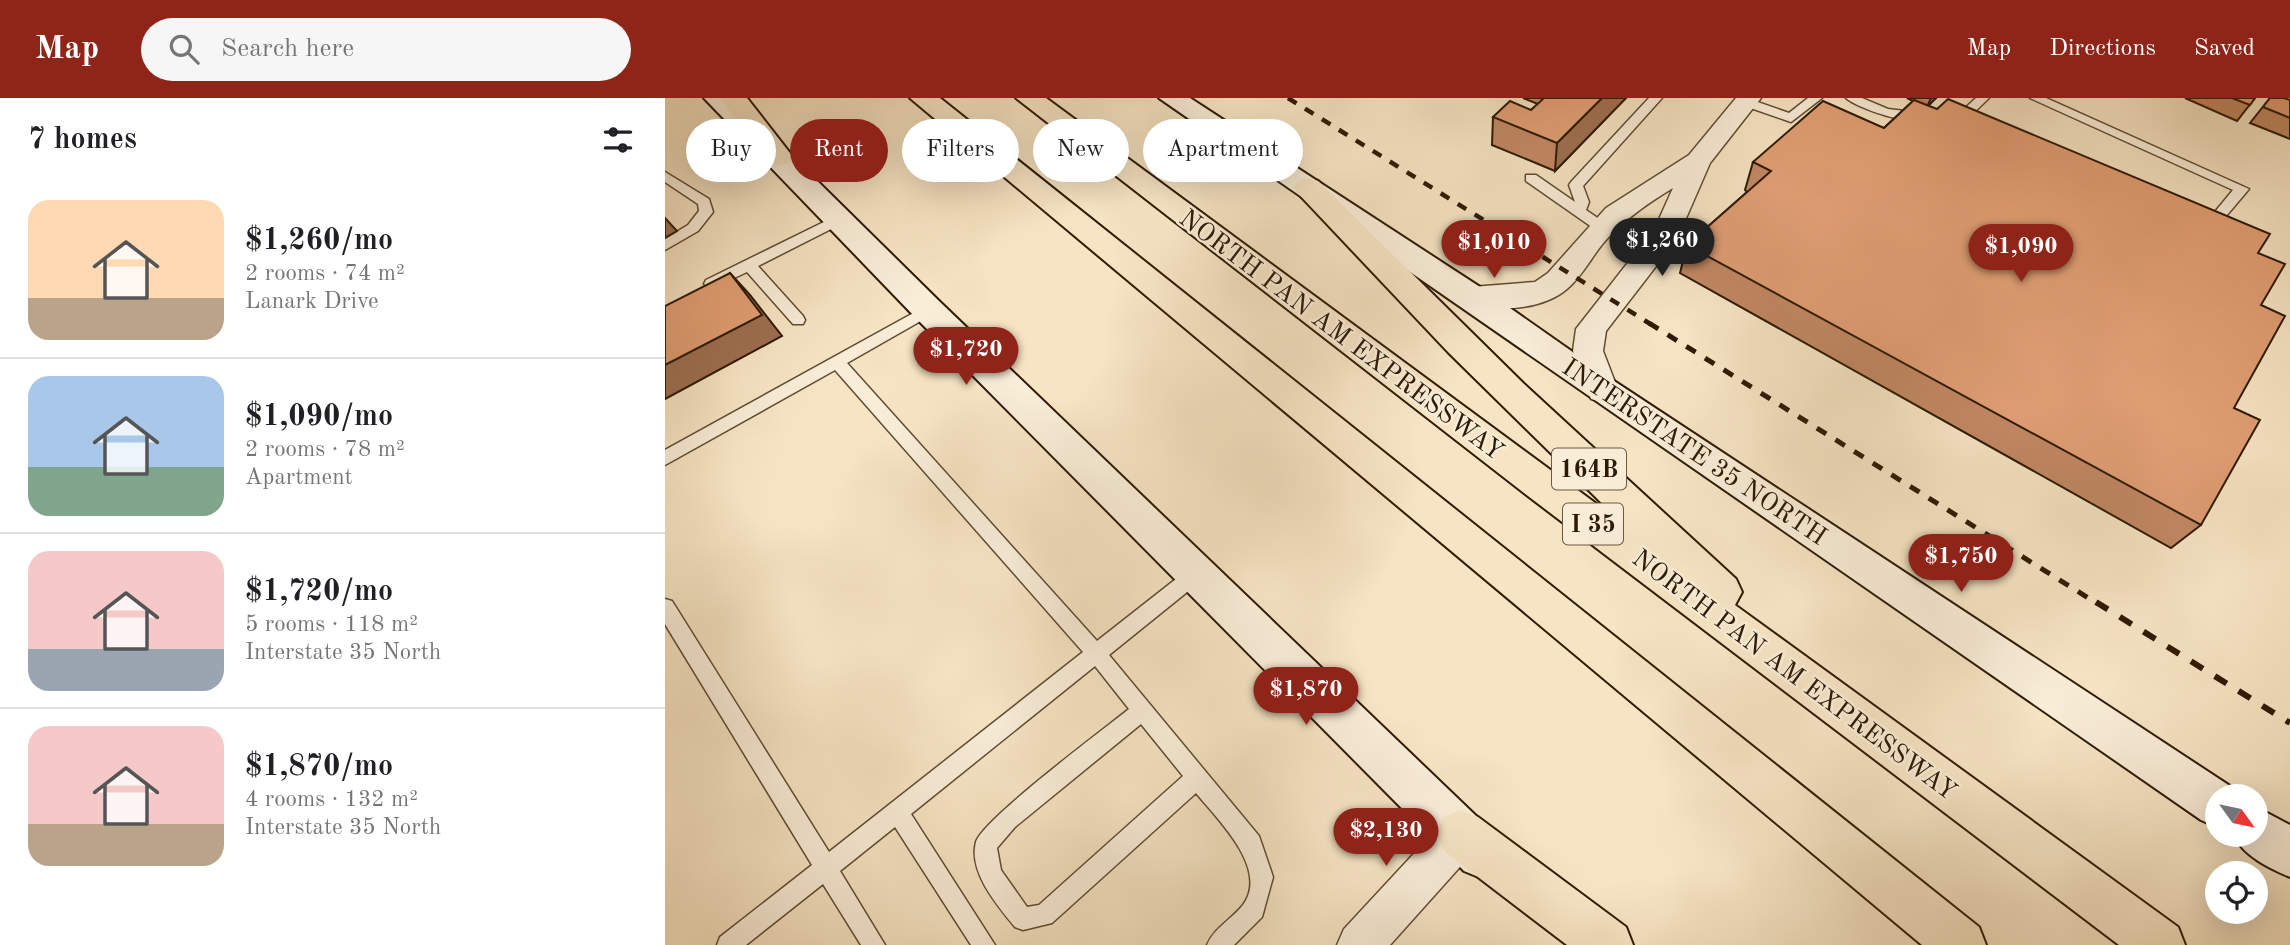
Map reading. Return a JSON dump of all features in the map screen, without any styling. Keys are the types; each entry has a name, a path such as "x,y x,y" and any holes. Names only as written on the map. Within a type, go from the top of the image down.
{"highway":[{"path":"733,98 779,157"},
{"path":"923,98 1961,945"},
{"name":"NORTH PAN AM EXPRESSWAY","path":"1029,98 2160,945"},
{"name":"164B","path":"1308,188 1402,287 1627,506 1881,738"},
{"path":"1461,834 1608,945"}],"main road":[{"path":"717,98 779,157 928,310 1572,945"},
{"name":"INTERSTATE 35 NORTH","path":"1172,98 1469,295 1602,390 2205,796"},
{"path":"2268,838 2290,853"}],"street":[{"path":"1602,390 1588,351 1591,329 1667,232 1698,161 1747,100"},
{"path":"1469,295 1509,299 1543,292 1555,286 1617,214 1698,161"},
{"path":"1595,239 1637,269"},
{"path":"1360,945 1461,834"}],"lane":[{"path":"1579,212 1582,202 1576,185 1656,98"},
{"path":"1747,100 1791,118 1816,98"},
{"path":"1852,98 1885,112 1954,124 1972,117 1983,98"},
{"path":"2036,98 2242,188 2211,225 2186,214"},
{"path":"665,176 704,202 706,212 693,228 665,245"},
{"path":"1531,178 1579,212 1595,239"},
{"path":"701,289 840,219"},
{"path":"749,265 798,320"},
{"path":"665,458 928,310"},
{"path":"837,362 1096,653 1251,844 1262,877 1254,909 1218,945"},
{"path":"728,945 1196,574"},
{"path":"665,607 874,945"},
{"path":"1142,711 1008,820 986,844 985,864 998,890 1023,919 1044,915 1197,778"},
{"path":"897,811 984,945"}],"building":[{"path":"1544,98 1602,98 1557,143 1493,117 1510,101 1531,110"},
{"path":"2232,98 2255,98 2250,105"},
{"path":"2270,98 2290,100 2290,118 2263,107"},
{"path":"1948,99 2270,234 2258,253 2285,264 2261,305 2285,316 2234,408 2260,420 2201,525 1687,245 1771,171 1753,162 1823,101 1884,128 1914,100 1937,109"},
{"path":"730,273 762,315 665,365 665,306"}],"railway":[{"path":"1288,98 1652,325"},
{"path":"1649,323 2098,604"},
{"path":"2096,602 2290,723"}]}
